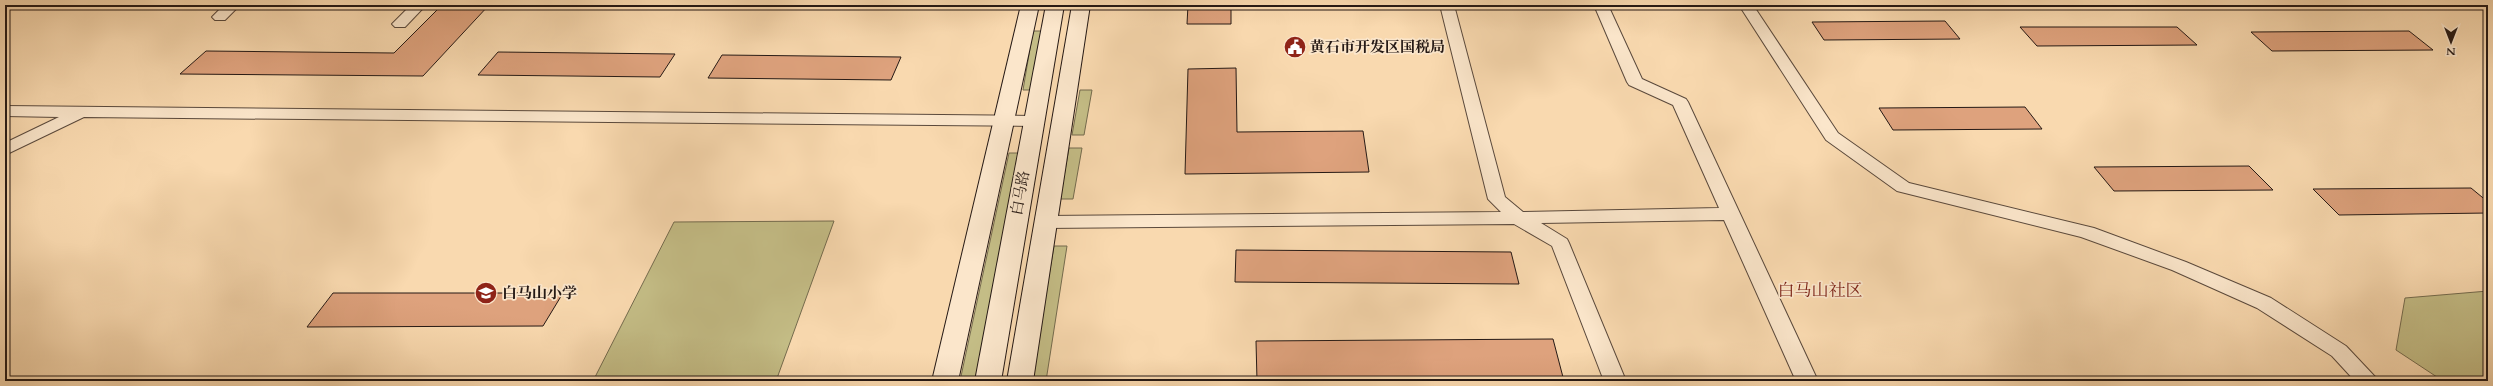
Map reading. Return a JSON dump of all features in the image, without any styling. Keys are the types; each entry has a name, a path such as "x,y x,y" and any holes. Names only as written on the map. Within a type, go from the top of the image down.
{"street":[{"path":"220,17 233,5"},
{"path":"400,24 419,5"},
{"path":"945,381 1030,5"},
{"name":"白马路","path":"988,381 1032,121 1055,5"},
{"name":"白马路","path":"1020,381 1045,222 1082,5"},
{"path":"1447,5 1497,199 1518,218 1560,243 1615,381"},
{"path":"1601,5 1635,82 1680,102 1807,381"},
{"path":"1746,5 1832,136 1903,187 2087,232 2179,266 2264,303 2339,351 2368,381"},
{"path":"5,111 1032,121"},
{"path":"5,150 81,112"},
{"path":"1045,222 1518,218 1730,214"}],"shaded area":[{"path":"1033,31 1044,31 1035,90 1023,90"},
{"path":"1080,90 1092,90 1084,135 1072,135"},
{"path":"1069,148 1082,148 1073,199 1060,199"},
{"path":"1009,153 1021,153 975,381 960,381"},
{"path":"834,221 776,381 593,381 674,222"},
{"path":"1054,246 1067,246 1046,381 1031,381"},
{"path":"2488,291 2488,381 2443,381 2396,350 2405,298"}],"building":[{"path":"442,5 489,5 423,76 180,74 206,51 394,53"},
{"path":"1188,5 1231,5 1231,24 1187,24"},
{"path":"1945,21 1960,39 1824,40 1812,22"},
{"path":"2020,27 2177,27 2197,45 2037,46"},
{"path":"2409,31 2433,50 2272,51 2251,32"},
{"path":"498,52 675,54 660,77 478,75"},
{"path":"722,55 901,57 891,80 708,78"},
{"path":"1236,68 1237,132 1363,131 1369,172 1185,174 1188,69"},
{"path":"2025,107 2042,129 1893,130 1879,108"},
{"path":"2249,166 2273,190 2114,191 2094,167"},
{"path":"2471,188 2488,202 2488,213 2339,215 2313,189"},
{"path":"1236,250 1511,252 1519,284 1235,282"},
{"path":"333,293 563,293 543,326 307,327"},
{"path":"1553,339 1564,381 1257,381 1256,341"}],"place":[{"name":"黄石市开发区国税局","path":"1295,47"},
{"name":"白马山小学","path":"486,293"}],"district":[{"name":"白马山社区","path":"1820,290"}]}
